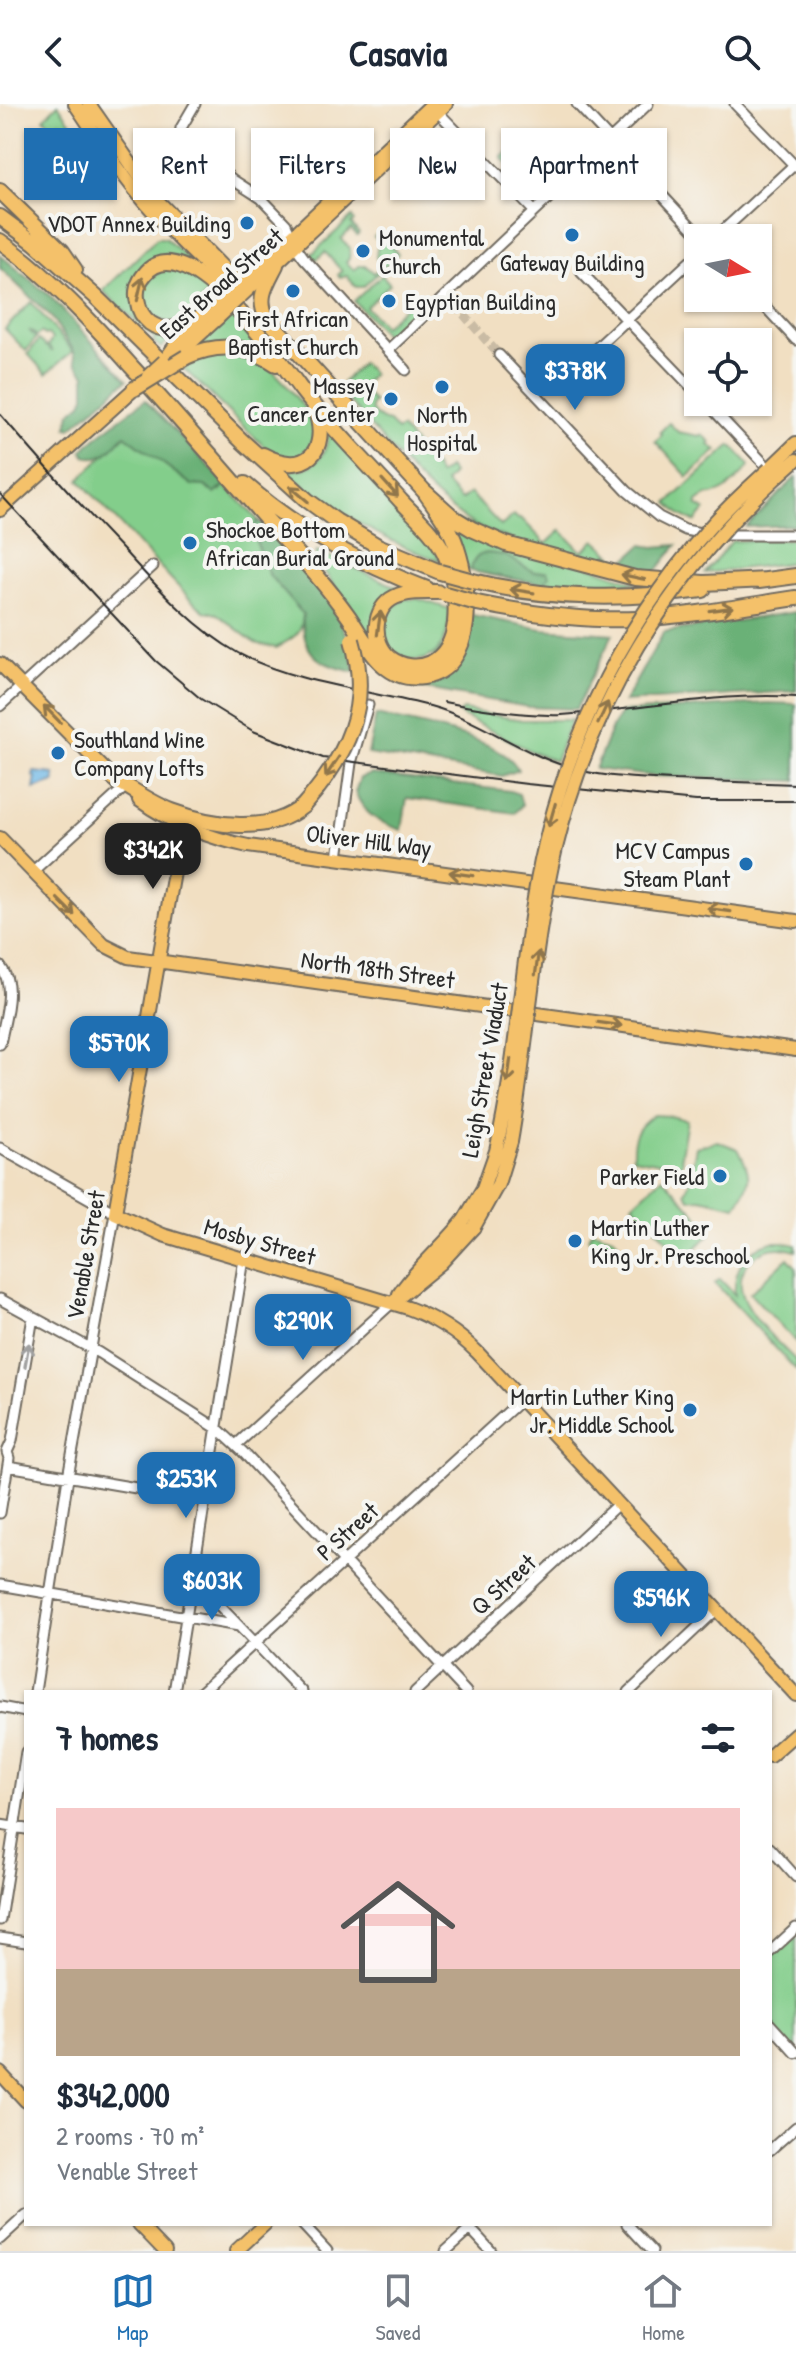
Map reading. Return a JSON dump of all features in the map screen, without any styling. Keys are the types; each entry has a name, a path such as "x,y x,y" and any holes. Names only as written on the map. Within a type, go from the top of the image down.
{"highway":[{"path":"0,191 62,251 95,296"},
{"path":"0,217 95,296 300,495 378,546 440,572 534,593 609,598 677,593 796,576"},
{"path":"0,241 57,288 229,469 286,516 356,558 441,593 477,603 560,617 637,619 796,598"},
{"path":"215,313 178,328 160,328 142,314 137,300 138,287 148,270 159,264 171,263 188,268 226,299 315,407 426,527 447,559 456,612 454,631 446,649 440,657 419,667 390,658 382,650 378,639 381,609 396,596 407,593 441,593"},
{"path":"276,265 263,292 265,315 424,491 454,518 506,544 653,581 704,583 767,580"},
{"path":"132,390 182,350 242,348 260,354 289,372"},
{"path":"242,441 279,463 297,464 314,452 321,437 315,407"},
{"path":"185,424 322,583 375,659 396,674 415,678 427,676 449,664 462,644 467,614 467,596 457,547 424,491"},
{"path":"112,777 172,811 230,824 268,824 283,820 303,806 339,757 355,723 360,688 360,673 352,640 341,613 322,583"}],"main road":[{"path":"75,104 150,208 191,252 239,293"},
{"path":"89,104 154,197 239,293"},
{"name":"East Broad Street","path":"239,293 436,106"},
{"name":"East Broad Street","path":"0,510 164,361 182,350 215,313 276,265 294,242"},
{"path":"773,473 796,443"},
{"path":"773,473 796,460"},
{"name":"Leigh Street Viaduct","path":"392,1303 441,1263 498,1184 511,1142 550,877 562,823 589,743 625,668 669,597 773,473"},
{"name":"Oliver Hill Way","path":"0,664 123,789 182,826 220,840 796,921"},
{"name":"Venable Street","path":"115,1213 182,826"},
{"name":"North 18th Street","path":"0,838 104,945 128,957 796,1050"},
{"name":"Mosby Street","path":"115,1213 163,1235 392,1303 434,1319 457,1333 796,1695"},
{"path":"772,1754 796,1733"},
{"path":"0,2073 24,2099"},
{"path":"141,2226 165,2251"},
{"path":"236,2251 263,2226"}],"street":[{"path":"195,104 180,135 233,180 256,193 284,222 294,242 406,370"},
{"path":"577,104 600,128"},
{"path":"623,128 648,104"},
{"path":"731,224 795,166 735,104"},
{"path":"436,106 534,211"},
{"path":"388,350 546,200"},
{"path":"667,200 689,224"},
{"path":"591,353 684,267"},
{"path":"581,272 684,379"},
{"path":"770,312 796,340"},
{"path":"499,355 630,494 659,517 685,530 711,535 796,535"},
{"path":"719,416 773,473"},
{"path":"0,706 153,566"},
{"path":"338,858 351,763 368,705"},
{"path":"32,872 123,789"},
{"path":"0,966 9,986 0,1044"},
{"name":"Mosby Street","path":"0,1148 115,1213"},
{"name":"Venable Street","path":"35,1690 68,1477 115,1213"},
{"path":"174,1690 244,1259"},
{"path":"0,1299 90,1348 218,1429 464,1690"},
{"path":"236,1445 392,1303"},
{"path":"0,1513 8,1466 4,1450 12,1441 33,1317"},
{"name":"P Street","path":"203,1690 521,1400"},
{"path":"8,1466 206,1500"},
{"name":"Q Street","path":"417,1690 618,1504"},
{"path":"193,1578 300,1690"},
{"path":"0,1585 239,1626"},
{"path":"631,1690 716,1610"},
{"path":"0,1707 24,1712"},
{"path":"0,1920 24,1764"},
{"path":"0,1825 24,1829"},
{"path":"772,1850 796,1877"},
{"path":"772,1950 796,1928"},
{"path":"0,1938 24,1942"},
{"path":"772,2026 796,2053"},
{"path":"772,2148 796,2127"},
{"path":"0,2239 24,2217"},
{"path":"304,2226 327,2251"},
{"path":"446,2251 471,2226 491,2251"},
{"path":"629,2226 652,2251"}],"green space":[{"path":"58,104 74,128 66,128 60,122 54,128 44,118"},
{"path":"352,217 354,221 351,224 359,233 357,235 351,229 341,239 350,248 346,262 354,270 366,266 374,273 382,265 376,258 381,243 374,237 379,232 398,254 363,287 356,287 347,276 340,277 338,275 342,271 325,252 316,260 311,255"},
{"path":"157,238 165,238 200,269 177,258 160,258 145,270 131,290 167,338 161,348 103,291"},
{"path":"0,255 50,296 127,380 71,428 67,427 70,413 85,397 85,375 76,363 74,351 51,317 0,268"},
{"path":"164,269 180,270 210,290 187,315 173,322 154,316 144,299 151,278"},
{"path":"382,275 390,284 366,307 384,326 413,299 419,305 386,336 354,301"},
{"path":"31,302 73,351 46,374 28,354 39,340 53,352 48,346 52,339 48,334 41,332 37,336 29,330 36,338 26,351 5,329"},
{"path":"232,314 264,350 197,346"},
{"path":"228,352 265,363 308,415 314,437 307,449 293,460 273,455 183,368 214,354"},
{"path":"362,363 373,374 354,393 361,388 374,402 371,410 397,431 401,428 439,475 448,468 453,474 445,483 461,500 470,493 501,526 514,515 522,519 546,544 561,530 582,552 595,540 611,554 608,554 606,563 500,537 466,520 447,506 411,472 347,399 353,393 343,382"},
{"path":"145,400 223,481 225,485 215,494 205,486 192,485 125,435 103,455 85,456 82,451 101,433"},
{"path":"669,423 678,432 702,434 711,442 709,445 717,450 688,477 655,441"},
{"path":"328,428 425,534 441,561 398,544 357,522 282,469 302,469 316,462 325,448"},
{"name":"Shockoe Bottom African Burial Ground","path":"125,435 192,485 220,491 225,485 258,520 254,529 255,539 270,576 303,614 296,635 276,648 255,643 217,614 204,611 79,480"},
{"path":"731,445 749,464 748,468 724,490 697,502 697,506 705,510 695,522 681,515 668,503"},
{"path":"796,477 796,525 746,527"},
{"path":"447,517 638,583 552,584 468,570"},
{"path":"258,520 330,603 348,640 355,672 331,666 309,649 303,614 270,576 255,539 254,527"},
{"path":"796,539 796,562 705,573 732,541"},
{"path":"642,545 677,545 654,574 605,562 605,557 611,554 621,564"},
{"path":"317,551 401,589 371,639 315,558"},
{"path":"488,553 504,555 534,572 547,571 549,577 542,584 471,571 476,558"},
{"path":"405,599 418,599 450,609 444,640 433,654 419,660 405,658 393,651 385,640 382,626 388,612"},
{"path":"796,612 796,691 624,702 664,632"},
{"path":"472,615 542,629 613,634 576,709 528,707 409,686 404,681 411,683"},
{"path":"796,704 796,781 652,776 595,769 613,725 622,712"},
{"path":"463,710 522,720 571,720 555,761 462,716 459,713"},
{"path":"376,715 476,740 509,758 518,770 502,776 368,754"},
{"path":"371,774 510,791 519,794 522,805 515,813 407,798 402,830 373,817 359,800 355,792 360,778"},
{"path":"654,1115 687,1120 682,1163 676,1169 667,1164 633,1158 636,1133"},
{"name":"Parker Field","path":"717,1141 738,1149 748,1171 745,1190 736,1206 700,1198 689,1199 685,1192 696,1147"},
{"path":"662,1177 712,1232 685,1259 633,1204"},
{"path":"593,1231 614,1237 620,1245 612,1252 604,1244 598,1249 588,1238"},
{"path":"772,1242 796,1245 796,1251 774,1248 759,1253 743,1270 741,1284 752,1312 796,1361 796,1370 715,1283 720,1279 735,1295 736,1277 743,1261 755,1250"},
{"path":"788,1258 796,1267 796,1342 750,1293"},
{"path":"796,1928 796,2053 772,2026 772,1950"}],"water":[{"path":"34,772 54,774 55,782 34,789"}],"tunnel":[{"path":"446,294 499,355"}],"railway":[{"path":"0,414 178,608 222,643 259,663 306,679 448,712 550,761 581,771 634,778 796,784"},
{"path":"0,494 156,661 201,699 253,731 323,758 527,784 696,801 796,801"},
{"path":"444,702 496,711 554,715 719,698 796,697"}],"place":[{"name":"VDOT Annex Building","path":"247,223"},
{"name":"Gateway Building","path":"572,235"},
{"name":"Monumental Church","path":"363,251"},
{"name":"First African Baptist Church","path":"293,291"},
{"name":"Egyptian Building","path":"389,301"},
{"name":"North Hospital","path":"442,387"},
{"name":"Massey Cancer Center","path":"391,399"},
{"name":"Shockoe Bottom African Burial Ground","path":"190,543"},
{"name":"Southland Wine Company Lofts","path":"58,753"},
{"name":"MCV Campus Steam Plant","path":"746,864"},
{"name":"Parker Field","path":"720,1176"},
{"name":"Martin Luther King Jr. Preschool","path":"575,1241"},
{"name":"Martin Luther King Jr. Middle School","path":"690,1410"}]}
